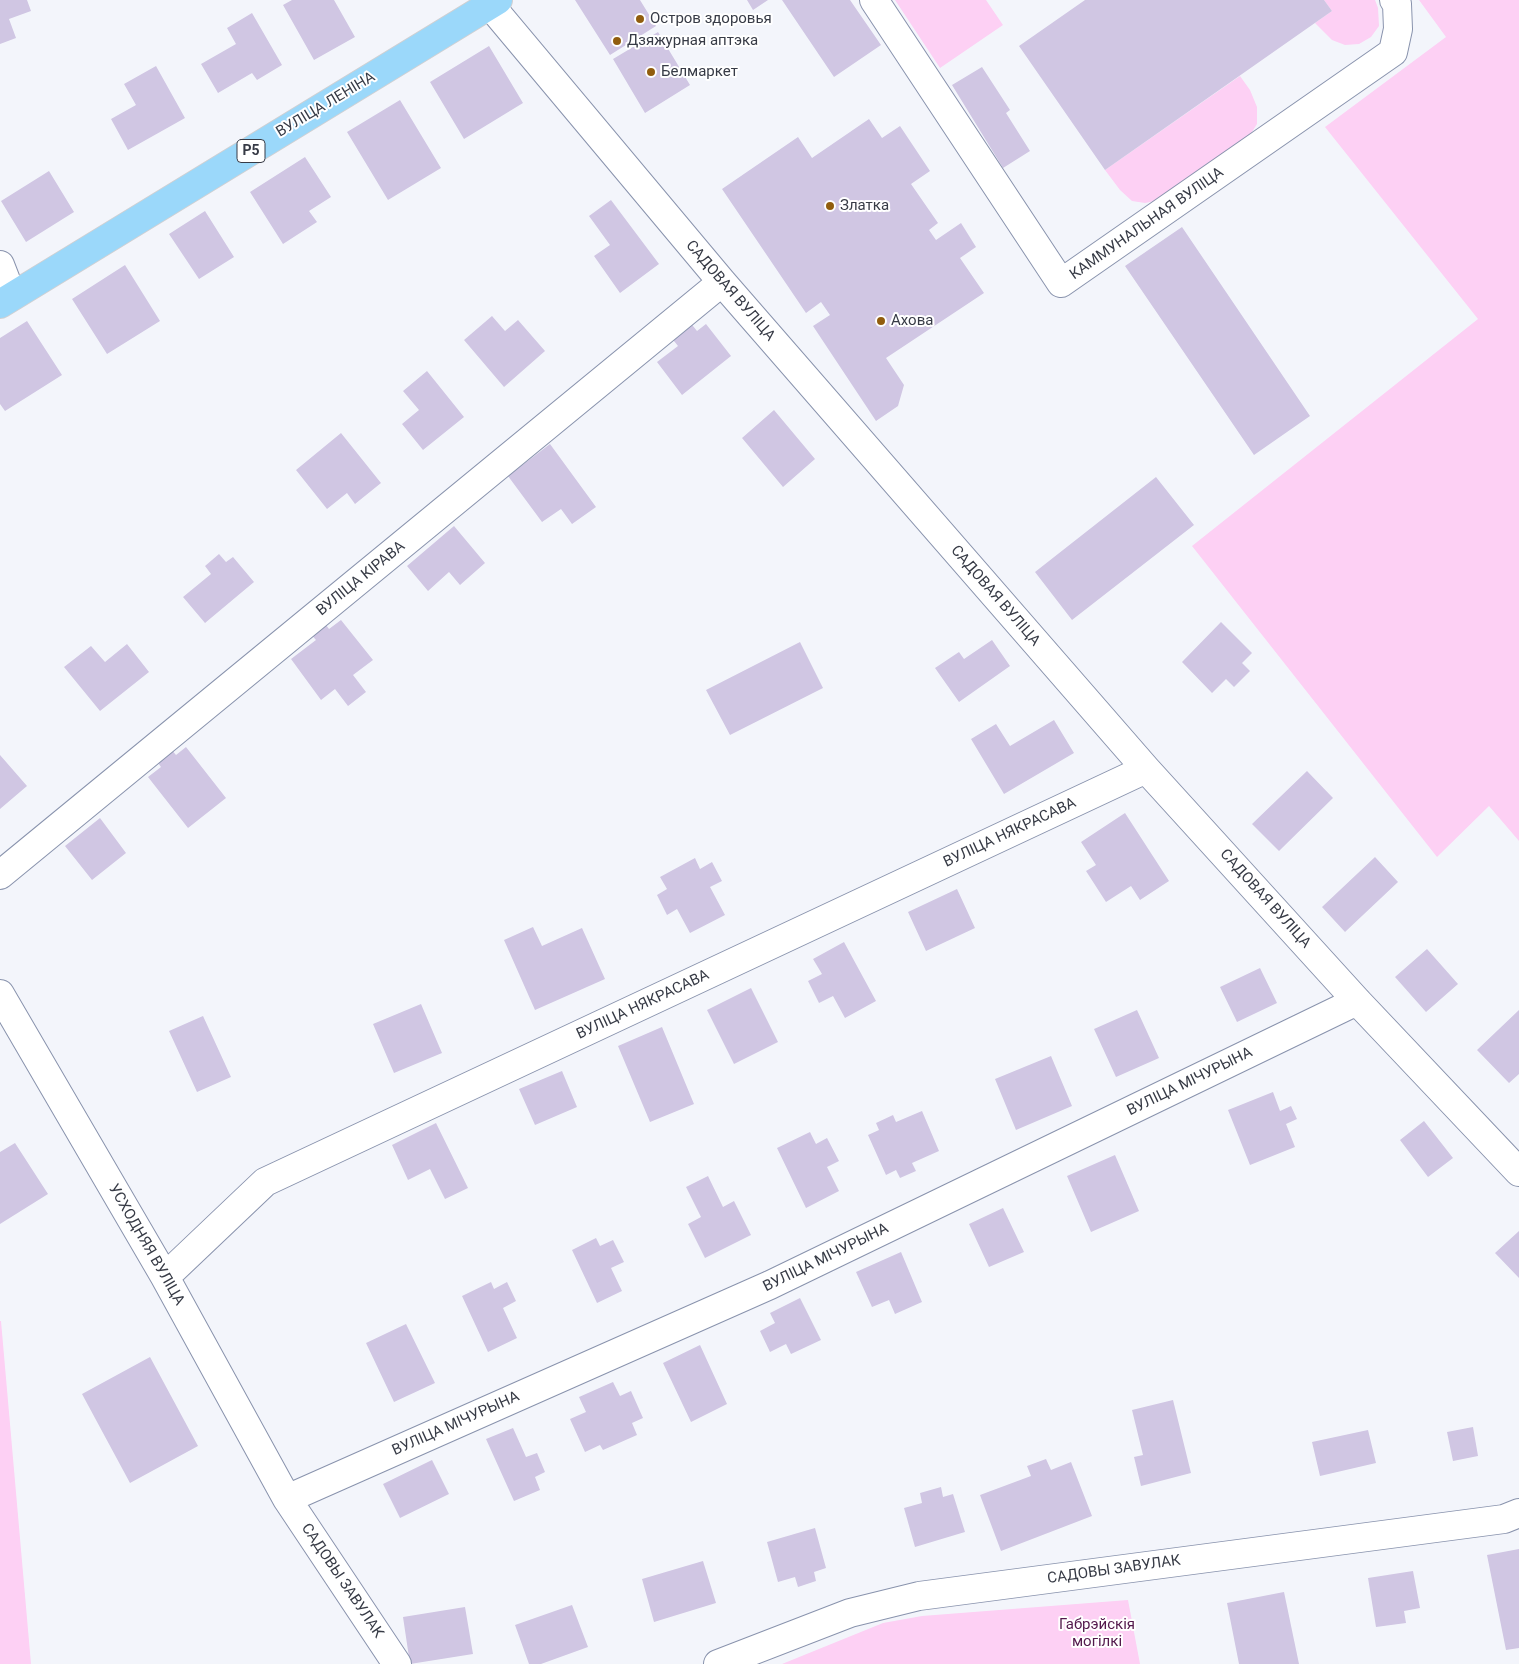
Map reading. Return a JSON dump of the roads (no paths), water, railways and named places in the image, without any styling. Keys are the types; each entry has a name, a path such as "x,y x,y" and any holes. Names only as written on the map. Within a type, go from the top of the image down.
{"main road":[{"name":"ВУЛІЦА ЛЕНІНА","path":"6,300 492,2"}],"street":[{"name":"КАММУНАЛЬНАЯ ВУЛІЦА","path":"874,0 1062,283 1393,52 1398,29 1397,4 1394,0"},
{"name":"САДОВАЯ ВУЛІЦА","path":"492,2 722,282 1146,769 1357,1001 1519,1172"},
{"path":"0,264 6,300"},
{"name":"ВУЛІЦА КІРАВА","path":"0,875 722,282"},
{"name":"ВУЛІЦА НЯКРАСАВА","path":"165,1277 265,1182 1146,769"},
{"name":"УСХОДНЯЯ ВУЛІЦА","path":"0,994 165,1277 287,1498"},
{"name":"ВУЛІЦА МІЧУРЫНА","path":"287,1498 770,1285 1357,1001"},
{"name":"САДОВЫ ЗАВУЛАК","path":"287,1498 397,1664"},
{"name":"САДОВЫ ЗАВУЛАК","path":"718,1664 850,1612 919,1596 1504,1519 1519,1513"}],"place":[{"name":"Остров здоровья","path":"640,19"},
{"name":"Дзяжурная аптэка","path":"617,41"},
{"name":"Белмаркет","path":"651,72"},
{"name":"Златка","path":"830,206"},
{"name":"Ахова","path":"881,321"}],"park label":[{"name":"Габрэйскія могілкі","path":"1097,1634"}]}
